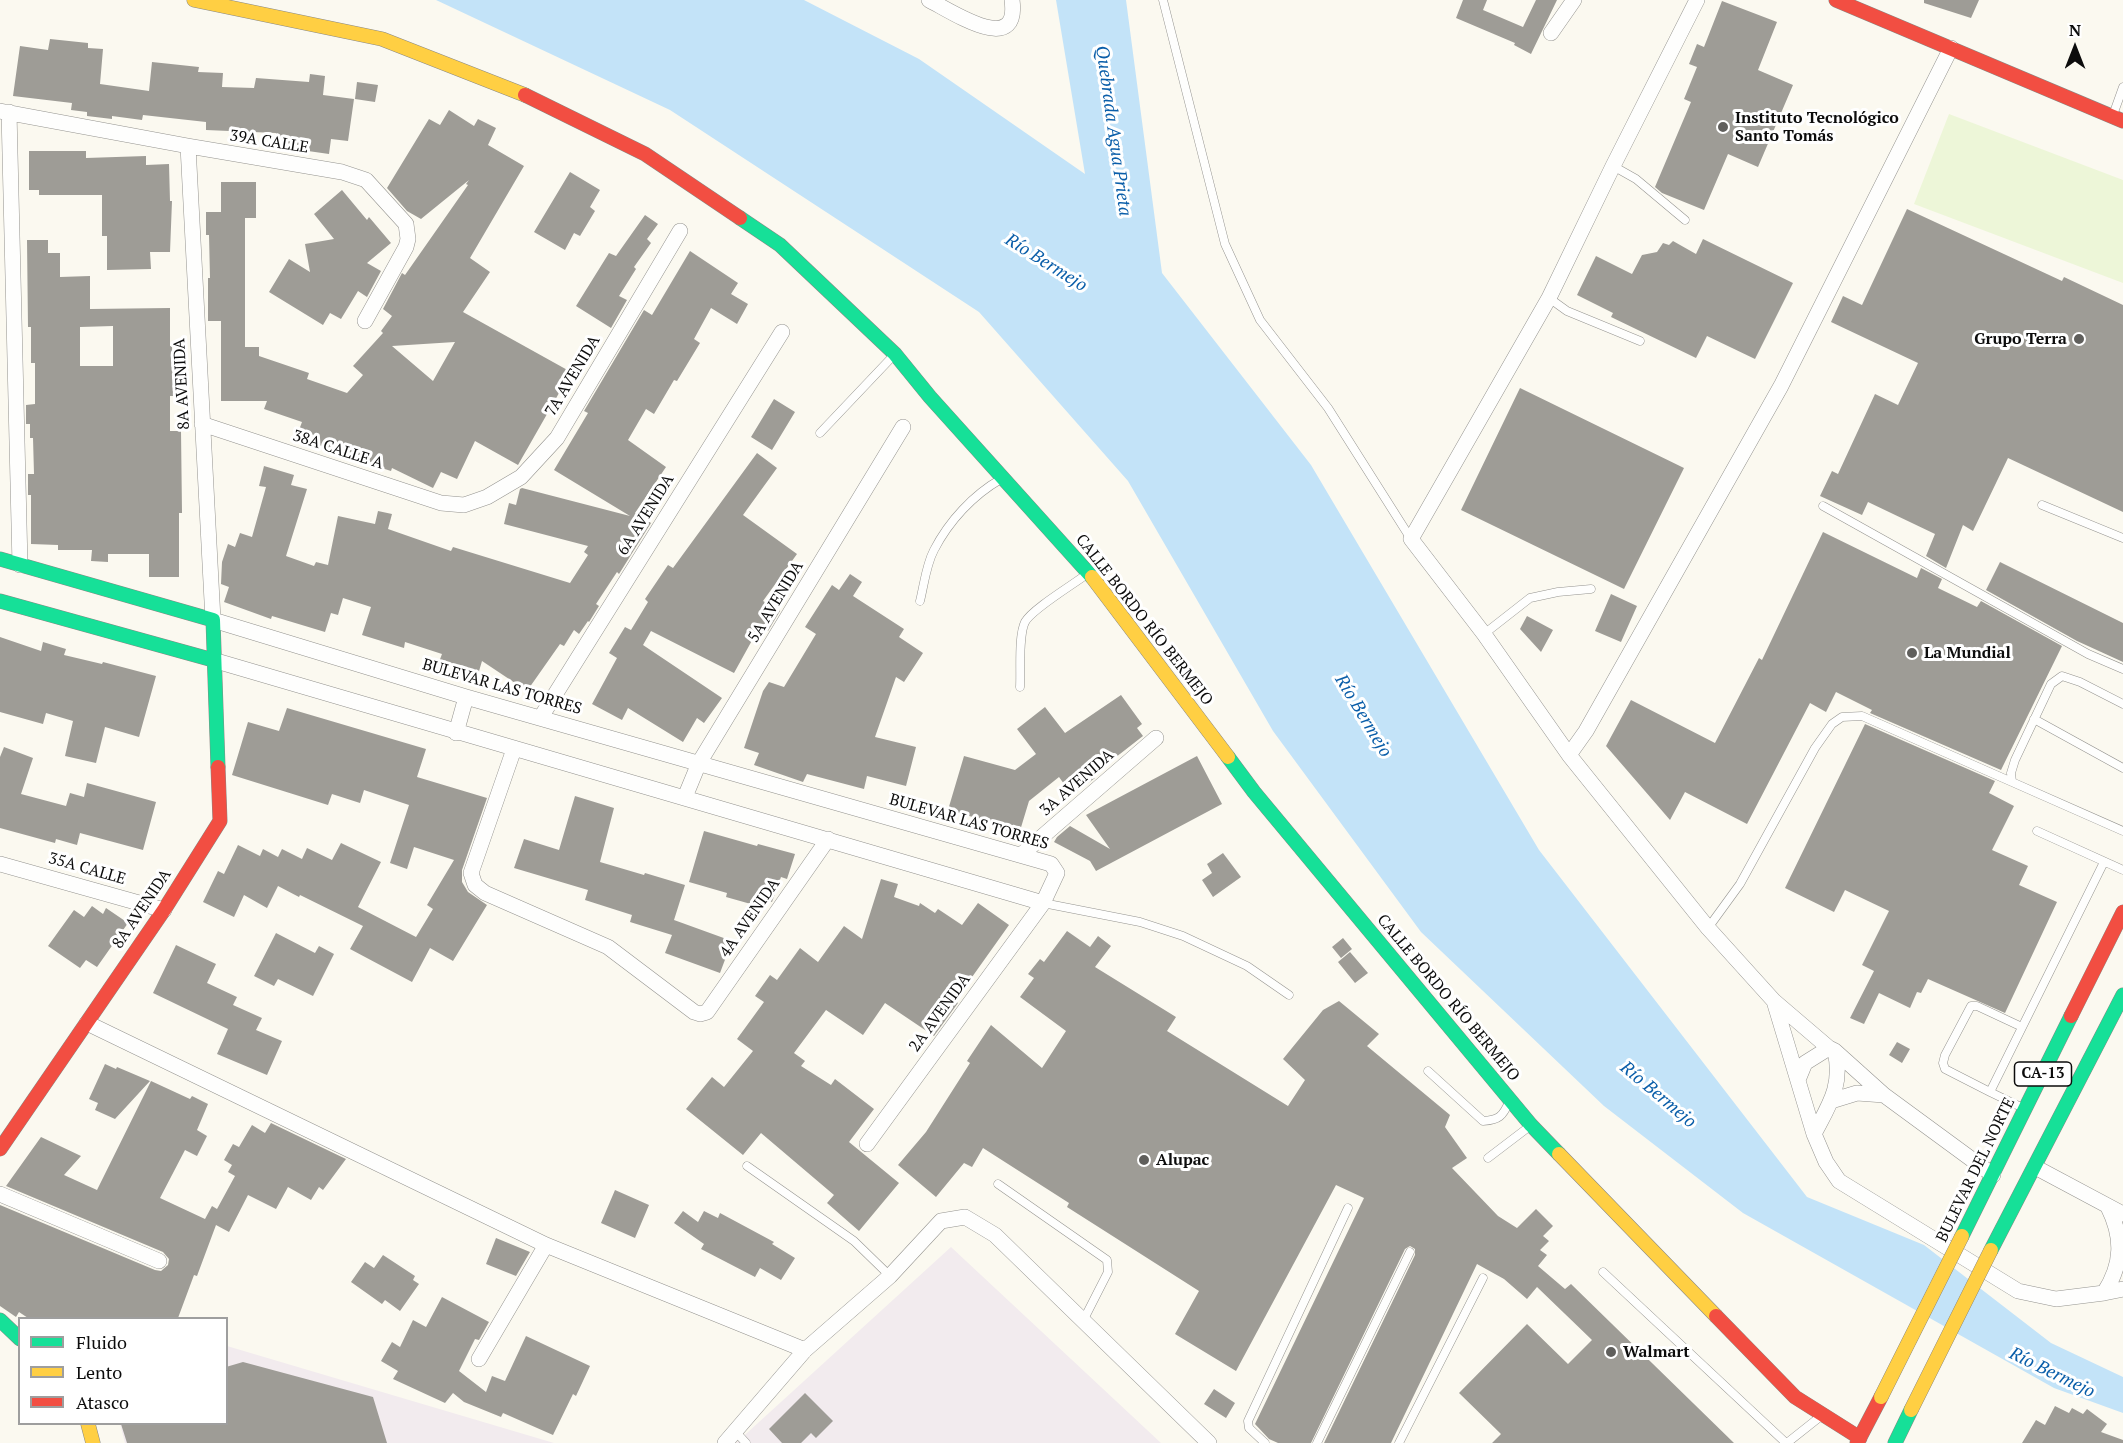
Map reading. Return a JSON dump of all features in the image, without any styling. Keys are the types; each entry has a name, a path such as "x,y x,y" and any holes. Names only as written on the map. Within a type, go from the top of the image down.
{"main road":[{"name":"CALLE BORDO RÍO BERMEJO","path":"194,0 381,39 517,91 645,154 780,245 895,354 930,397 1089,573 1254,792 1532,1125 1795,1397 1858,1440"},
{"path":"1836,0 1873,10 1951,48 2117,119"},
{"name":"BULEVAR LAS TORRES","path":"0,559 213,620"},
{"path":"0,601 213,660"},
{"name":"8A AVENIDA","path":"0,1149 164,910 220,821 213,620"},
{"name":"BULEVAR DEL NORTE","path":"1858,1440 2123,912"},
{"name":"CA-13","path":"1895,1443 1991,1250 2123,995"},
{"path":"0,1320 18,1337"},
{"path":"88,1425 93,1443"}],"street":[{"path":"929,0 984,28 994,29 1004,26 1011,20 1012,0"},
{"path":"1551,33 1574,0"},
{"path":"1697,0 1549,298 1411,539 1484,634 1569,755 1708,928 1774,1001 1884,1095 1993,1175"},
{"path":"1569,755 1591,721 1781,386 1951,48"},
{"path":"4,111 20,565"},
{"name":"39A CALLE","path":"4,111 342,172 366,180 406,224 408,238 406,247 365,321"},
{"name":"8A AVENIDA","path":"188,146 213,620"},
{"name":"7A AVENIDA","path":"464,505 487,497 521,477 557,438 680,231"},
{"name":"6A AVENIDA","path":"541,717 782,332"},
{"name":"38A CALLE A","path":"202,424 441,503 464,505"},
{"name":"5A AVENIDA","path":"685,797 699,763 903,427"},
{"name":"BULEVAR LAS TORRES","path":"213,620 466,697 1051,864 1057,873 1042,903"},
{"path":"213,660 1042,903"},
{"path":"456,733 466,697"},
{"name":"3A AVENIDA","path":"1021,855 1156,738"},
{"name":"4A AVENIDA","path":"514,749 471,873 475,885 485,892 608,947 694,1012 700,1014 707,1012 828,839"},
{"name":"35A CALLE","path":"0,864 164,910"},
{"name":"2A AVENIDA","path":"867,1144 1042,903"},
{"path":"1774,1001 1814,1134 1826,1162 1839,1181 2018,1291 2056,1299 2123,1289"},
{"path":"87,1023 546,1245 805,1350"},
{"path":"1798,1080 1805,1063 1832,1050"},
{"path":"1814,1134 1831,1101 1839,1077 1832,1050"},
{"path":"1831,1101 1857,1093 1884,1095"},
{"path":"2035,1167 2123,1214"},
{"path":"0,1194 159,1262"},
{"path":"2104,1293 2116,1273 2121,1250 2115,1220 2108,1207"},
{"path":"725,1443 805,1350 890,1276 941,1221 965,1217 995,1234 1209,1443"},
{"path":"479,1359 546,1245"}],"lane":[{"path":"1163,0 1225,244 1240,277 1260,320 1328,408 1411,539"},
{"path":"2117,119 2123,87"},
{"path":"1613,166 1636,179 1684,220"},
{"path":"1549,298 1567,311 1640,341"},
{"path":"820,433 895,354"},
{"path":"920,601 933,552 950,525 982,490 1003,478"},
{"path":"2042,505 2123,538"},
{"path":"1823,506 2088,654 2123,669"},
{"path":"1020,687 1022,635 1025,623 1034,613 1089,573"},
{"path":"1484,634 1530,598 1558,592 1591,589"},
{"path":"2012,782 2011,773 2015,760 2034,719 2051,684 2062,676 2080,682 2123,704"},
{"path":"1708,928 1740,884 1815,748 1832,724 1842,717 1862,716 2123,831"},
{"path":"2034,719 2123,768"},
{"path":"2037,831 2123,870"},
{"path":"1990,1092 2104,862"},
{"path":"1042,903 1140,922 1183,936 1247,966 1289,995"},
{"path":"2022,1027 1974,1004 1945,1055 1945,1069 2025,1109"},
{"path":"1428,1071 1483,1121 1496,1120 1503,1115 1510,1100"},
{"path":"1488,1158 1532,1125"},
{"path":"747,1166 854,1240 890,1276"},
{"path":"998,1184 1107,1260 1108,1272 1083,1321"},
{"path":"1265,1443 1249,1428 1248,1421 1348,1208"},
{"path":"1317,1443 1410,1252"},
{"path":"1603,1272 1787,1443 1822,1415"},
{"path":"1399,1443 1483,1278"},
{"path":"735,1431 746,1443"}],"shaded area":[{"path":"951,1247 1161,1443 736,1443"},
{"path":"228,1346 554,1443 125,1443 120,1425 228,1425"}],"green space":[{"path":"1949,114 2123,180 2123,283 1914,204"}],"water":[{"path":"436,0 804,0 919,59 1085,174 1056,0 1126,0 1162,273 1311,465 1539,850 1807,1197 1924,1245 2051,1343 2123,1377 2123,1413 2054,1388 1743,1213 1604,1106 1421,932 1273,731 1128,481 979,312 670,110"}],"building":[{"path":"1463,0 1487,0 1483,10 1523,27 1536,0 1557,0 1531,54 1514,45 1515,43 1456,18"},
{"path":"1924,0 1979,0 1971,18 1924,3"},
{"path":"1722,1 1777,22 1758,70 1793,85 1758,167 1728,154 1704,210 1662,193 1655,187 1691,102 1684,99 1697,67 1689,64 1697,44 1704,47"},
{"path":"50,39 88,43 88,48 103,49 100,84 149,91 152,62 199,67 198,72 223,73 222,87 254,88 256,78 309,82 310,74 325,76 323,95 354,99 348,141 331,139 329,154 308,151 303,146 275,143 276,133 206,130 206,122 143,115 142,120 112,116 112,119 87,116 87,112 71,110 72,103 13,96 20,46 48,50"},
{"path":"357,82 378,85 375,102 355,99"},
{"path":"449,110 474,126 478,119 496,128 488,145 524,166 470,258 490,272 463,312 571,372 518,465 475,441 457,479 441,472 433,488 392,468 391,471 369,464 311,442 313,435 299,430 302,422 264,409 267,401 221,401 221,321 208,321 208,278 210,278 206,212 221,212 221,182 256,182 256,218 245,218 245,347 259,347 259,356 309,373 307,379 347,393 363,375 353,366 383,333 381,331 392,316 383,309 402,273 405,275 468,185 466,184 469,180 421,219 407,211 387,188 429,119 440,125","holes":["455,342 433,381 392,346"]},
{"path":"29,151 86,151 86,158 146,156 146,165 169,164 170,201 172,201 170,252 150,252 151,269 107,270 107,236 102,236 102,195 39,195 39,190 29,190"},
{"path":"570,172 600,190 590,207 595,211 580,236 574,233 565,250 534,232"},
{"path":"342,190 367,220 369,217 391,243 367,263 381,271 367,297 358,291 341,319 330,313 323,325 269,292 289,259 310,272 305,244 334,239 314,214"},
{"path":"1907,209 2062,281 2064,277 2123,305 2123,512 2008,458 1973,531 1963,525 1946,568 1926,556 1935,534 1868,502 1862,515 1820,496 1832,471 1838,474 1875,394 1898,405 1918,363 1831,322 1843,296 1862,305"},
{"path":"645,215 658,224 647,239 651,243 634,267 636,269 619,296 627,300 611,328 576,306 609,253 616,256"},
{"path":"1703,239 1793,283 1755,359 1707,336 1696,358 1611,317 1613,313 1577,295 1596,256 1632,274 1642,255 1657,252 1663,243 1669,245 1673,241 1696,254"},
{"path":"27,240 48,240 48,253 60,253 60,277 90,276 90,309 170,308 170,346 172,346 173,379 177,379 177,396 170,396 170,431 181,431 182,513 179,513 179,577 149,577 149,554 108,554 108,562 91,561 92,550 58,550 58,545 31,544 31,495 28,495 28,474 34,474 33,438 30,438 30,424 26,424 26,405 35,404 35,363 31,363 31,327 28,327","holes":["113,326 113,366 80,366 80,327"]},
{"path":"690,251 738,283 731,294 748,304 737,324 711,308 694,339 700,343 677,381 674,380 654,414 646,409 628,440 666,467 635,513 651,523 619,574 617,572 596,604 599,606 589,622 579,634 574,630 564,646 560,644 527,691 482,661 477,678 455,671 439,662 442,654 405,642 404,648 362,635 371,607 343,598 338,615 331,613 325,632 272,616 271,619 224,602 229,587 221,584 222,562 228,544 235,547 240,533 252,537 266,487 259,486 264,466 294,475 291,485 307,489 286,556 314,566 316,562 328,565 338,516 375,524 378,511 392,514 388,529 451,551 453,547 570,583 588,555 584,552 588,546 504,524 509,503 516,505 522,488 630,516 554,470 588,413 584,411 644,310 652,315"},
{"path":"1520,388 1684,468 1624,589 1461,510"},
{"path":"774,399 795,412 772,450 751,437"},
{"path":"757,453 777,468 743,515 797,554 763,601 780,611 768,631 760,626 734,673 651,631 643,645 722,698 704,723 697,718 683,742 628,708 622,720 592,704 617,658 609,653 625,627 631,630 648,602 645,599 668,565 673,568"},
{"name":"La Mundial","path":"1823,532 1917,578 1921,568 1942,579 1938,588 1977,607 1981,601 2062,646 2001,770 1870,713 1872,710 1836,692 1826,712 1810,703 1747,824 1685,792 1670,820 1606,746 1631,700 1715,743 1759,658 1762,660"},
{"path":"2000,562 2123,623 2123,662 2077,641 1986,590"},
{"path":"850,574 862,582 853,596 904,629 899,637 923,653 904,682 896,677 875,737 916,747 906,786 867,776 864,789 807,774 803,782 754,765 759,753 744,748 763,691 769,682 784,687 816,634 805,627 832,585 839,590"},
{"path":"1611,594 1637,606 1621,642 1595,631"},
{"path":"1527,616 1553,630 1541,652 1520,629"},
{"path":"0,637 41,651 43,642 66,649 64,655 102,664 103,662 156,676 139,737 105,727 96,763 65,756 73,721 46,713 43,724 0,712"},
{"path":"1121,695 1142,724 1137,728 1143,736 1093,775 1095,778 1072,795 1059,777 1029,801 1019,834 993,827 994,823 948,810 964,756 1015,770 1036,754 1017,729 1045,707 1065,733"},
{"path":"287,708 426,749 417,777 487,798 462,870 462,882 468,892 487,905 453,961 430,948 412,982 350,949 363,926 278,886 267,908 244,895 234,917 203,902 218,871 224,874 238,845 260,856 263,849 278,857 282,849 302,859 307,848 332,860 341,843 381,862 358,907 416,937 433,909 427,905 454,860 414,847 407,869 390,863 409,805 364,790 360,803 332,794 328,805 232,775 248,722 279,731"},
{"path":"1865,724 1995,781 1989,793 2014,806 1992,850 2028,866 2019,885 2057,902 2005,1013 1928,979 1921,993 1917,992 1910,1008 1879,993 1864,1024 1850,1018 1874,971 1862,965 1889,911 1845,890 1834,912 1785,888"},
{"path":"4,747 33,758 21,794 66,806 70,793 84,797 87,783 156,802 143,850 80,833 77,845 56,839 55,843 0,828 0,757"},
{"path":"1197,756 1222,804 1096,871 1090,861 1054,842 1070,826 1110,849 1086,815"},
{"path":"575,796 614,808 600,862 685,885 674,920 732,941 720,973 665,953 672,935 630,922 632,915 585,900 588,890 514,868 524,839 559,850"},
{"path":"704,831 795,854 787,879 781,877 772,902 767,900 765,908 726,897 727,893 689,882"},
{"path":"1223,853 1241,877 1213,897 1202,880 1212,873 1207,864"},
{"path":"881,879 898,884 894,897 919,906 920,903 935,913 938,909 962,925 978,903 1009,925 955,1001 958,1003 934,1036 885,1003 863,1035 826,1010 794,1053 805,1061 801,1066 831,1085 835,1079 874,1109 849,1142 899,1183 859,1231 827,1203 834,1195 761,1133 743,1155 686,1109 712,1077 724,1087 753,1051 737,1039 764,1002 755,996 770,975 777,980 800,948 818,962 844,926 862,939"},
{"path":"92,906 103,914 106,908 128,923 97,967 86,960 80,968 48,946 74,910 84,917"},
{"path":"1067,931 1090,947 1098,936 1111,946 1095,967 1176,1017 1167,1031 1288,1106 1305,1080 1283,1059 1323,1010 1339,1001 1379,1034 1367,1046 1450,1115 1445,1127 1467,1158 1452,1168 1498,1216 1517,1228 1536,1209 1553,1226 1543,1236 1549,1241 1540,1250 1547,1255 1538,1266 1565,1289 1571,1284 1734,1443 1492,1443 1501,1434 1459,1393 1527,1324 1568,1364 1592,1340 1537,1287 1527,1299 1504,1279 1477,1264 1391,1443 1324,1443 1415,1255 1415,1249 1410,1246 1405,1249 1311,1443 1278,1443 1269,1439 1255,1424 1364,1198 1336,1185 1236,1371 1175,1334 1199,1291 1067,1207 1069,1203 983,1148 972,1167 964,1163 936,1197 898,1165 926,1132 970,1063 967,1061 991,1025 1042,1068 1066,1031 1020,997 1034,978 1028,974 1040,959 1044,962"},
{"path":"276,933 315,953 319,946 334,954 313,996 278,979 274,986 254,976"},
{"path":"1343,938 1352,949 1341,958 1332,947"},
{"path":"176,945 216,964 207,983 237,997 233,1005 262,1018 256,1030 282,1041 267,1075 217,1054 228,1029 153,993"},
{"path":"1350,952 1368,973 1355,983 1338,962"},
{"path":"1897,1042 1910,1049 1902,1063 1889,1055"},
{"path":"105,1064 150,1081 115,1119 95,1110 98,1103 89,1099"},
{"path":"151,1081 190,1099 192,1096 208,1104 197,1130 207,1136 197,1156 185,1150 160,1198 205,1219 212,1206 217,1209 235,1176 228,1172 232,1165 224,1160 233,1144 239,1147 252,1125 265,1133 271,1123 346,1159 323,1190 319,1187 311,1200 288,1187 276,1209 248,1195 229,1232 216,1225 178,1317 26,1317 19,1312 16,1317 0,1306 0,1205 155,1270 161,1271 168,1265 169,1259 163,1252 6,1186 41,1137 81,1156 64,1175 97,1190"},
{"path":"615,1190 649,1205 635,1238 601,1223"},
{"path":"683,1211 698,1222 704,1211 718,1218 720,1213 774,1242 772,1244 795,1258 781,1280 760,1268 755,1277 701,1249 704,1244 674,1223"},
{"path":"496,1238 530,1252 516,1276 486,1264"},
{"path":"383,1255 415,1276 413,1280 419,1284 400,1311 385,1300 382,1304 351,1282 365,1262 374,1268"},
{"path":"442,1297 489,1322 479,1340 475,1339 459,1371 486,1392 492,1376 505,1381 526,1336 590,1366 576,1396 573,1394 553,1435 503,1413 501,1417 464,1402 453,1393 445,1403 393,1379 398,1371 381,1361 392,1342 400,1347 413,1320 426,1327"},
{"path":"243,1362 373,1397 387,1443 127,1443 121,1425 228,1425 228,1366"},
{"path":"1214,1389 1235,1403 1226,1418 1204,1404"},
{"path":"805,1393 833,1421 816,1438 811,1433 801,1443 782,1443 769,1429"},
{"path":"2055,1406 2069,1413 2072,1408 2083,1414 2087,1409 2107,1424 2101,1432 2123,1440 2123,1443 2022,1443 2036,1420 2045,1425"}],"traffic: fast":[{"path":"740,218 780,245 895,354 930,397 1092,577"},
{"path":"0,559 213,620 218,767"},
{"path":"0,601 213,660"},
{"path":"1228,757 1254,792 1531,1125 1559,1154"},
{"path":"1991,1250 2123,995"},
{"path":"1962,1236 2071,1016"},
{"path":"0,1320 18,1337"},
{"path":"1895,1443 1911,1410"}],"traffic: slow":[{"path":"194,0 382,39 525,95"},
{"path":"1092,577 1228,757"},
{"path":"1559,1154 1716,1316"},
{"path":"1881,1397 1962,1236"},
{"path":"1911,1410 1991,1250"},
{"path":"88,1425 93,1443"}],"traffic: jam":[{"path":"1836,0 2123,121"},
{"path":"525,95 645,154 740,218"},
{"path":"0,1149 164,910 220,821 218,767"},
{"path":"2071,1016 2123,912"},
{"path":"1716,1316 1795,1397 1860,1438"},
{"path":"1857,1443 1881,1397"}],"place":[{"name":"Instituto Tecnológico Santo Tomás","path":"1723,127"},
{"name":"Grupo Terra","path":"2079,339"},
{"name":"La Mundial","path":"1912,653"},
{"name":"Alupac","path":"1144,1160"},
{"name":"Walmart","path":"1611,1352"}],"water label":[{"name":"Quebrada Agua Prieta","path":"1113,131"},
{"name":"Río Bermejo","path":"1046,263"},
{"name":"Río Bermejo","path":"1363,716"},
{"name":"Río Bermejo","path":"1658,1095"},
{"name":"Río Bermejo","path":"2052,1373"}]}
